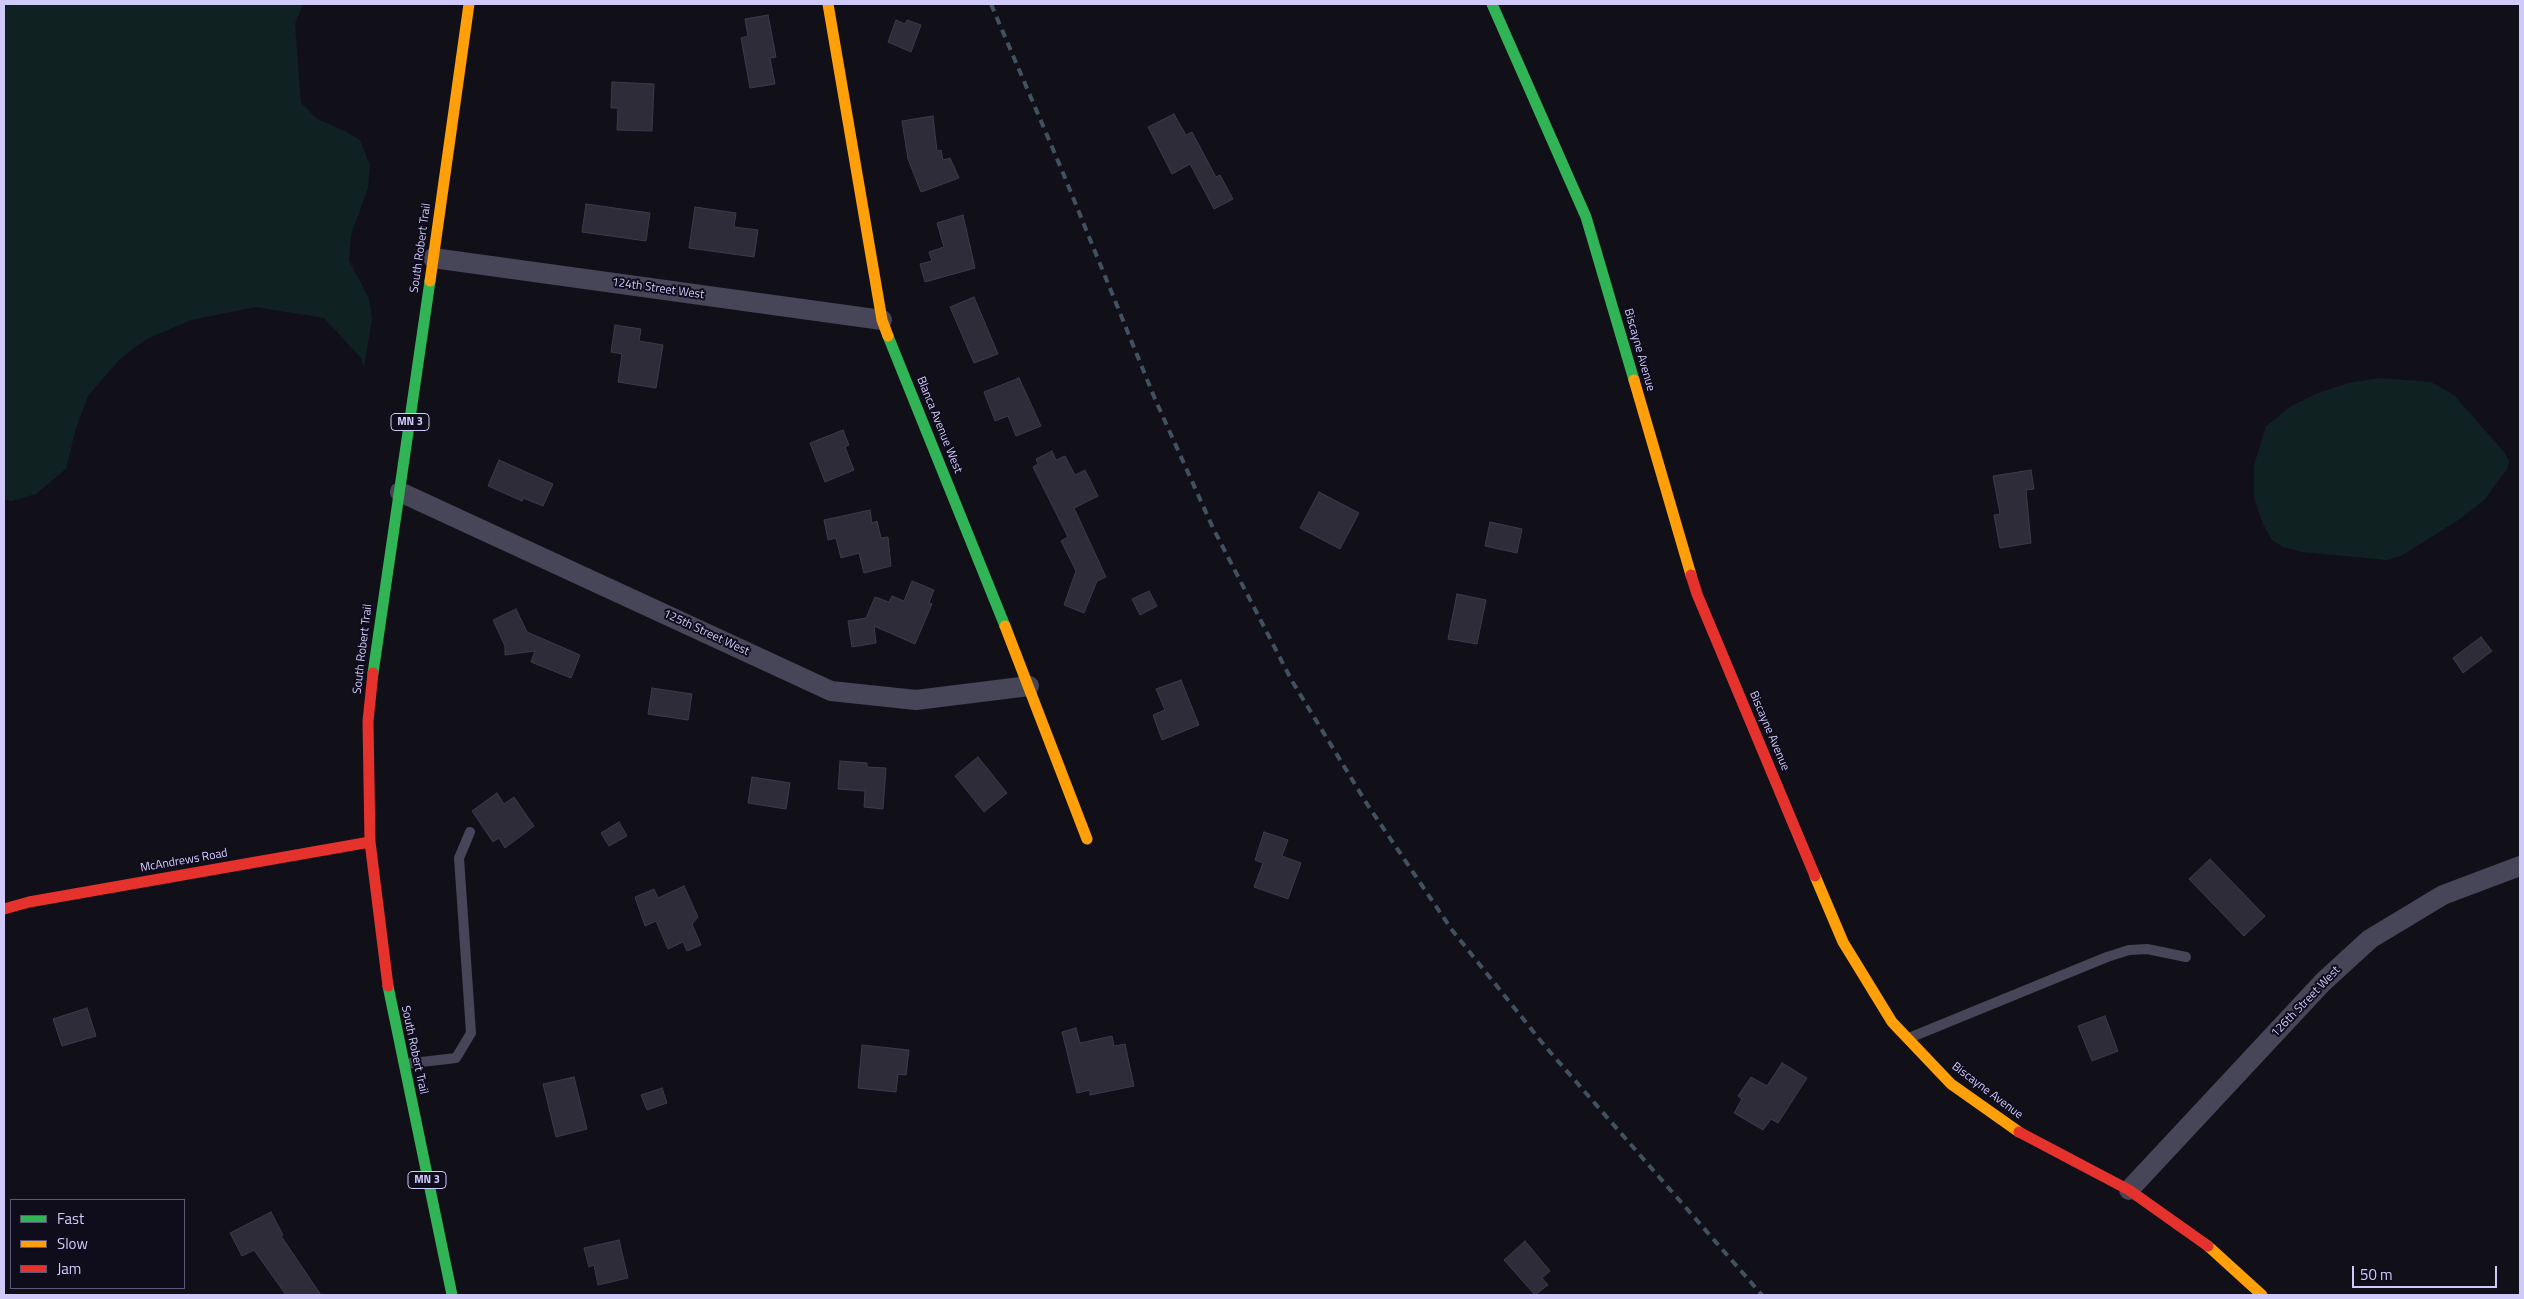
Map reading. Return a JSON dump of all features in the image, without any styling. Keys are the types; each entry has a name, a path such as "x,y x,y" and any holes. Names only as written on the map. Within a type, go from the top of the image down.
{"street":[{"name":"South Robert Trail","path":"452,1295 388,990 370,842 368,722 373,669 469,4"},
{"name":"Blanca Avenue West","path":"828,4 882,320 1029,686 1087,839"},
{"name":"Biscayne Avenue","path":"1492,4 1586,217 1697,594 1843,942 1892,1022 1952,1084 2015,1130 2129,1190 2221,1256 2262,1295"},
{"name":"124th Street West","path":"433,258 882,320"},
{"name":"125th Street West","path":"400,492 832,691 916,700 1029,686"},
{"name":"McAndrews Road","path":"4,909 29,902 370,842"},
{"name":"126th Street West","path":"2129,1190 2323,982 2370,939 2443,895 2520,866"}],"lane":[{"path":"404,1064 456,1058 471,1033 459,858 470,832"},
{"path":"1908,1039 2107,957 2129,950 2146,949 2186,957"}],"shaded area":[{"path":"4,4 303,4 295,24 301,103 317,119 345,131 360,140 370,165 368,188 351,235 349,261 369,298 372,318 364,368 361,358 324,318 256,307 191,320 145,340 120,359 88,396 76,428 66,469 36,494 12,501 4,500"},
{"path":"2380,378 2431,382 2454,395 2504,452 2509,461 2507,469 2485,499 2460,519 2401,556 2387,560 2302,552 2283,547 2272,540 2263,524 2254,498 2254,465 2266,426 2291,406 2318,393 2348,383"}],"building":[{"path":"768,15 776,57 770,58 775,84 750,88 741,38 748,36 745,19"},
{"path":"896,20 905,24 907,20 921,25 911,52 888,42"},
{"path":"612,82 654,84 652,131 617,130 618,108 611,108"},
{"path":"1174,114 1186,135 1192,132 1216,177 1220,175 1233,199 1214,209 1190,164 1172,174 1148,127"},
{"path":"933,116 937,151 941,150 943,160 950,158 959,178 921,192 908,159 902,121"},
{"path":"586,204 650,213 646,241 582,232"},
{"path":"695,207 736,213 734,227 758,230 754,257 689,248"},
{"path":"963,215 975,268 925,282 920,264 932,261 929,252 944,247 937,223"},
{"path":"974,297 998,354 974,363 950,307"},
{"path":"615,325 641,329 639,341 663,345 656,388 618,382 622,354 611,352"},
{"path":"1019,378 1041,426 1016,436 1008,416 995,421 984,392"},
{"path":"843,430 849,445 845,447 854,470 825,482 810,443"},
{"path":"1052,451 1056,460 1065,456 1075,475 1085,470 1098,496 1074,508 1106,577 1097,581 1084,613 1064,605 1076,571 1061,541 1068,537 1033,467 1038,464 1036,459"},
{"path":"499,460 553,484 543,506 523,498 522,501 488,486"},
{"path":"2031,470 2034,489 2026,490 2031,543 2000,548 1994,515 2000,514 1993,476"},
{"path":"1319,492 1359,513 1340,549 1300,528"},
{"path":"870,510 872,523 877,521 881,538 888,537 891,566 864,573 859,553 841,558 836,538 828,540 824,520"},
{"path":"1490,522 1522,529 1517,553 1485,546"},
{"path":"912,581 934,590 929,603 932,604 915,644 874,626 876,643 852,647 848,621 866,618 875,597 889,602 892,596 904,601"},
{"path":"1149,591 1157,606 1140,615 1132,599"},
{"path":"1457,594 1486,600 1477,644 1448,639"},
{"path":"516,609 527,632 580,655 571,678 531,662 535,651 505,655 505,646 493,620"},
{"path":"2481,637 2492,651 2463,673 2453,658"},
{"path":"1181,680 1199,725 1162,740 1153,715 1165,710 1156,689"},
{"path":"652,688 692,694 688,720 648,714"},
{"path":"978,757 1007,793 984,812 955,776"},
{"path":"840,761 867,763 867,767 886,768 883,809 864,807 865,791 838,789"},
{"path":"752,777 790,783 786,809 748,803"},
{"path":"497,793 504,804 514,797 534,826 505,848 499,838 493,842 472,811"},
{"path":"619,822 627,836 609,846 601,833"},
{"path":"1264,832 1288,840 1282,856 1301,863 1288,899 1254,887 1263,863 1255,860"},
{"path":"2210,859 2265,916 2244,936 2189,879"},
{"path":"684,886 698,917 692,924 701,945 687,951 683,942 668,949 656,921 645,926 635,897 654,889 658,898"},
{"path":"87,1008 96,1036 62,1046 53,1019"},
{"path":"2105,1016 2118,1051 2092,1061 2078,1026"},
{"path":"1076,1028 1080,1043 1112,1036 1114,1046 1125,1044 1134,1086 1090,1095 1090,1090 1077,1093 1062,1032"},
{"path":"862,1045 909,1050 906,1075 898,1074 896,1092 858,1088"},
{"path":"1782,1063 1807,1078 1778,1123 1771,1119 1763,1130 1734,1113 1742,1099 1738,1096 1751,1077 1767,1086"},
{"path":"574,1077 587,1129 556,1137 543,1084"},
{"path":"662,1088 667,1103 647,1110 641,1095"},
{"path":"271,1212 283,1235 281,1236 321,1295 286,1295 254,1250 242,1256 230,1233"},
{"path":"619,1240 628,1278 598,1285 594,1265 589,1267 584,1248"},
{"path":"1525,1241 1550,1271 1542,1278 1548,1285 1535,1295 1504,1260"}],"railway":[{"path":"991,4 1061,168 1155,399 1213,528 1292,681 1367,804 1452,930 1544,1045 1762,1295"}],"traffic: fast":[{"path":"1492,4 1586,217 1634,380"},
{"path":"373,673 430,281"},
{"path":"888,336 1005,626"},
{"path":"388,986 452,1295"}],"traffic: slow":[{"path":"430,281 469,4"},
{"path":"828,4 882,320 888,336"},
{"path":"1634,380 1691,575"},
{"path":"1005,626 1087,839"},
{"path":"1815,876 1843,942 1892,1022 1951,1084 2019,1132"},
{"path":"2208,1246 2262,1295"}],"traffic: jam":[{"path":"1691,575 1697,594 1815,876"},
{"path":"373,673 368,721 370,842 388,986"},
{"path":"4,909 29,902 370,842"},
{"path":"2019,1132 2129,1190 2208,1246"}]}
